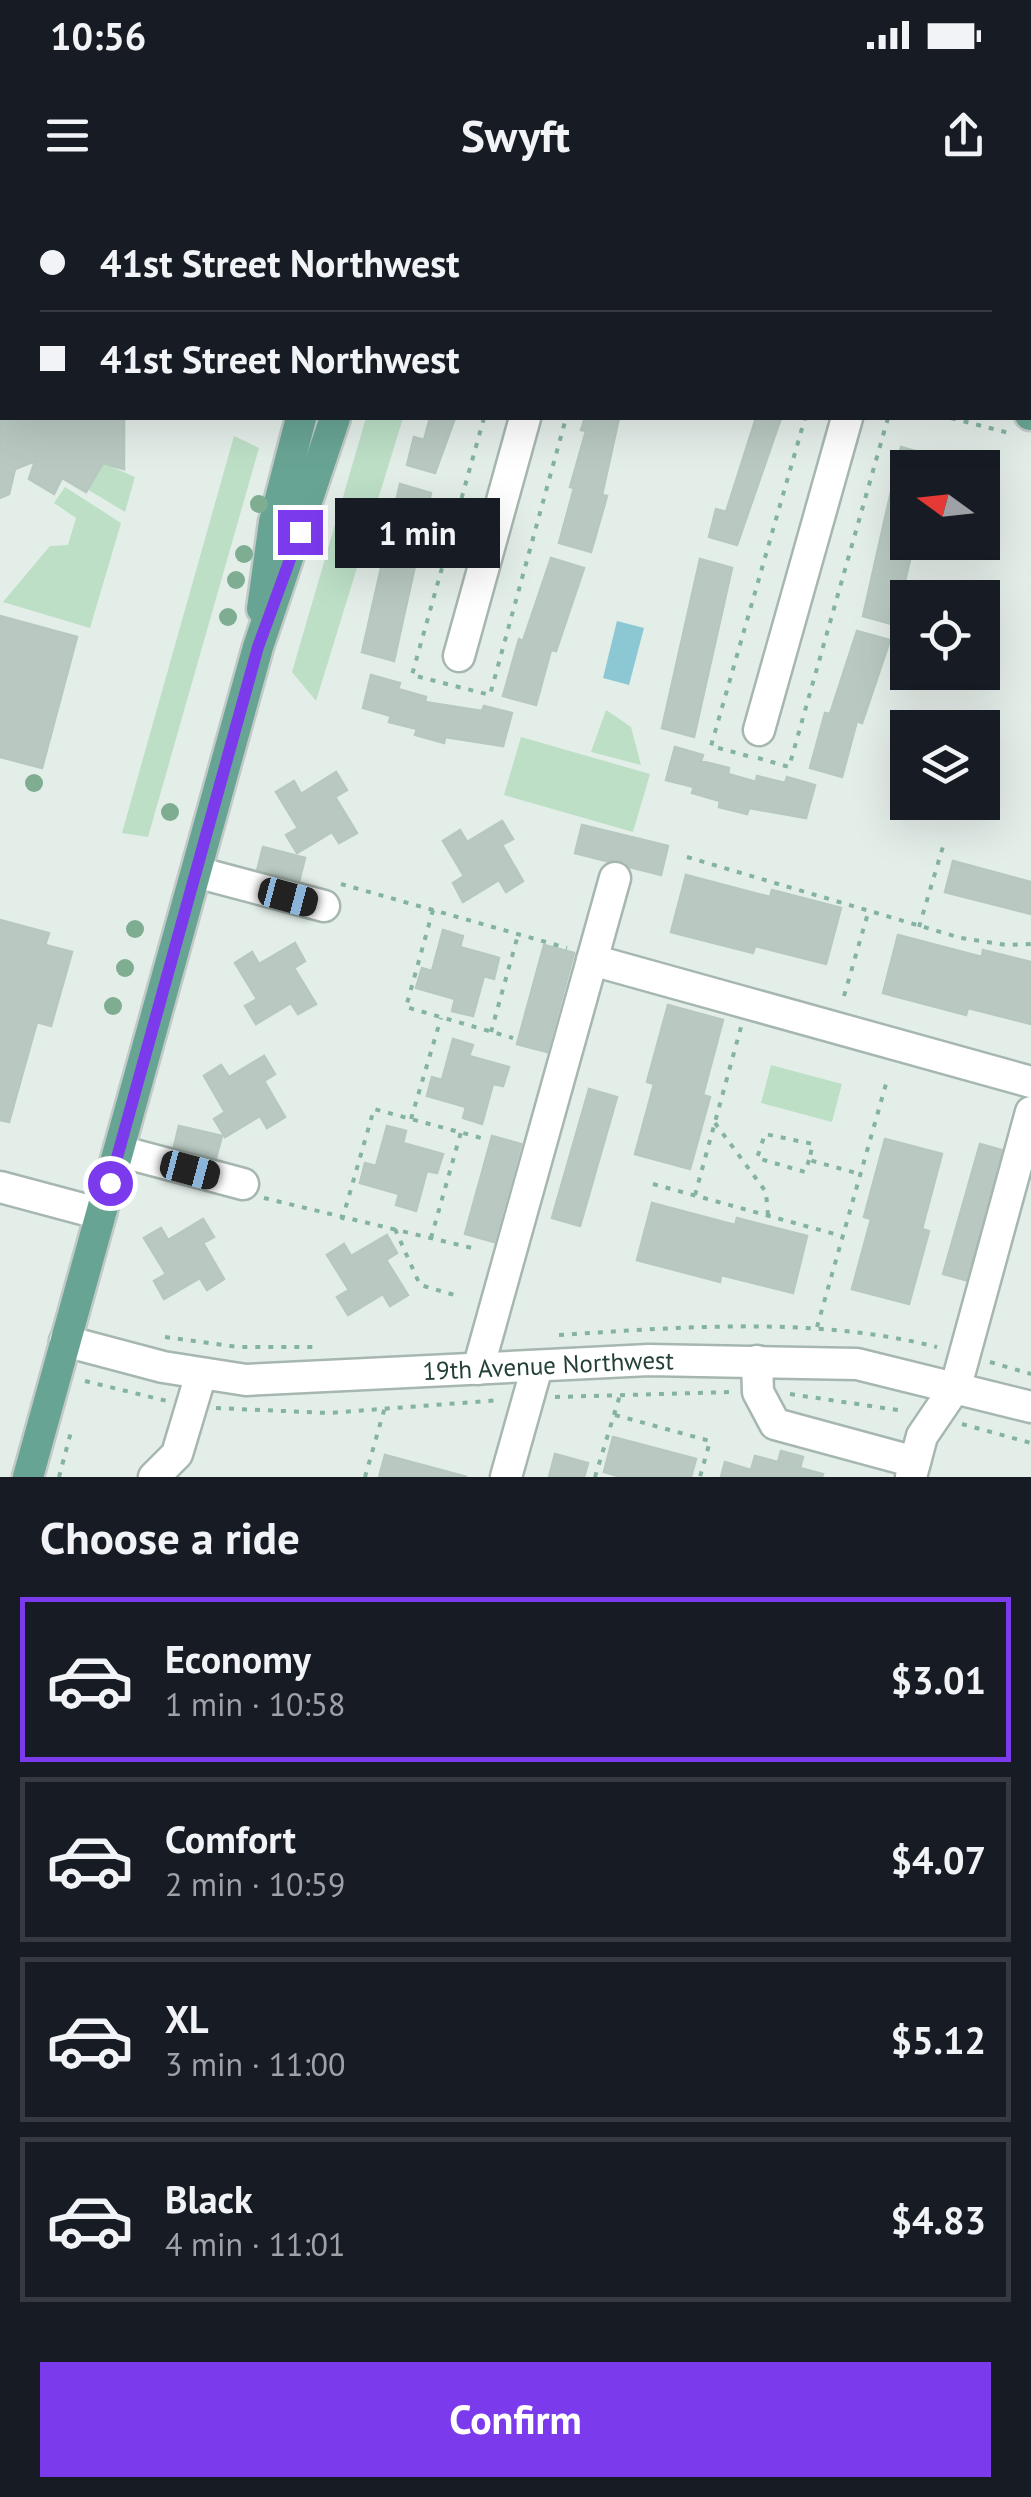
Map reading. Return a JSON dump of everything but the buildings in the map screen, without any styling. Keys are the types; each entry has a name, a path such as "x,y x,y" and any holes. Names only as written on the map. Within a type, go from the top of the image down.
{"main road":[{"path":"258,647 266,569 301,420"},
{"path":"28,1477 258,647 335,420"}],"street":[{"path":"460,656 524,420"},
{"path":"759,730 847,420"},
{"path":"196,872 330,894"},
{"path":"478,1369 582,954 615,878"},
{"path":"582,954 1031,1082"},
{"path":"757,1361 758,1392 774,1424 913,1470 922,1436 956,1386 1031,1112"},
{"path":"119,1151 242,1184"},
{"path":"0,1187 101,1214"},
{"name":"19th Avenue Northwest","path":"65,1341 201,1374 294,1381 649,1360 870,1366 1031,1407"},
{"path":"506,1477 537,1366"},
{"path":"154,1477 177,1454 201,1374"}],"path":[{"path":"988,420 1025,422"},
{"path":"920,927 944,843"},
{"path":"687,857 920,927 1006,946 1031,944"},
{"path":"330,894 432,910 582,954"},
{"path":"432,910 406,1008 514,1038"},
{"path":"844,996 868,913"},
{"path":"491,1032 518,934"},
{"path":"695,1196 748,1003"},
{"path":"411,1119 441,1018"},
{"path":"817,1327 886,1084"},
{"path":"342,1220 374,1109 485,1139"},
{"path":"715,1123 766,1192 768,1216"},
{"path":"431,1238 461,1132"},
{"path":"764,1134 813,1144 809,1160 805,1172 757,1158 764,1134"},
{"path":"809,1160 860,1174"},
{"path":"242,1184 244,1193 342,1220 472,1248"},
{"path":"653,1184 842,1236"},
{"path":"395,1230 420,1285 458,1296"},
{"path":"555,1335 817,1327 875,1332 1031,1374"},
{"path":"164,1337 238,1347 322,1347"},
{"path":"366,1477 385,1407 527,1398 758,1392 886,1408"},
{"path":"595,1477 620,1395"},
{"path":"615,1415 710,1441 700,1477"}],"green space":[{"path":"365,420 402,420 316,701 292,672"},
{"path":"234,436 259,448 148,837 122,833"},
{"path":"103,463 135,477 125,512 87,489"},
{"path":"65,487 121,523 90,628 3,602 50,546 68,545 76,518 54,503"},
{"path":"606,710 631,727 641,765 591,752"},
{"path":"521,737 650,774 633,832 504,795"},
{"path":"771,1065 842,1084 832,1122 761,1103"}],"water":[{"path":"617,621 644,628 629,685 603,678"}],"route":[{"path":"110,1183 258,647 300,532"}]}
